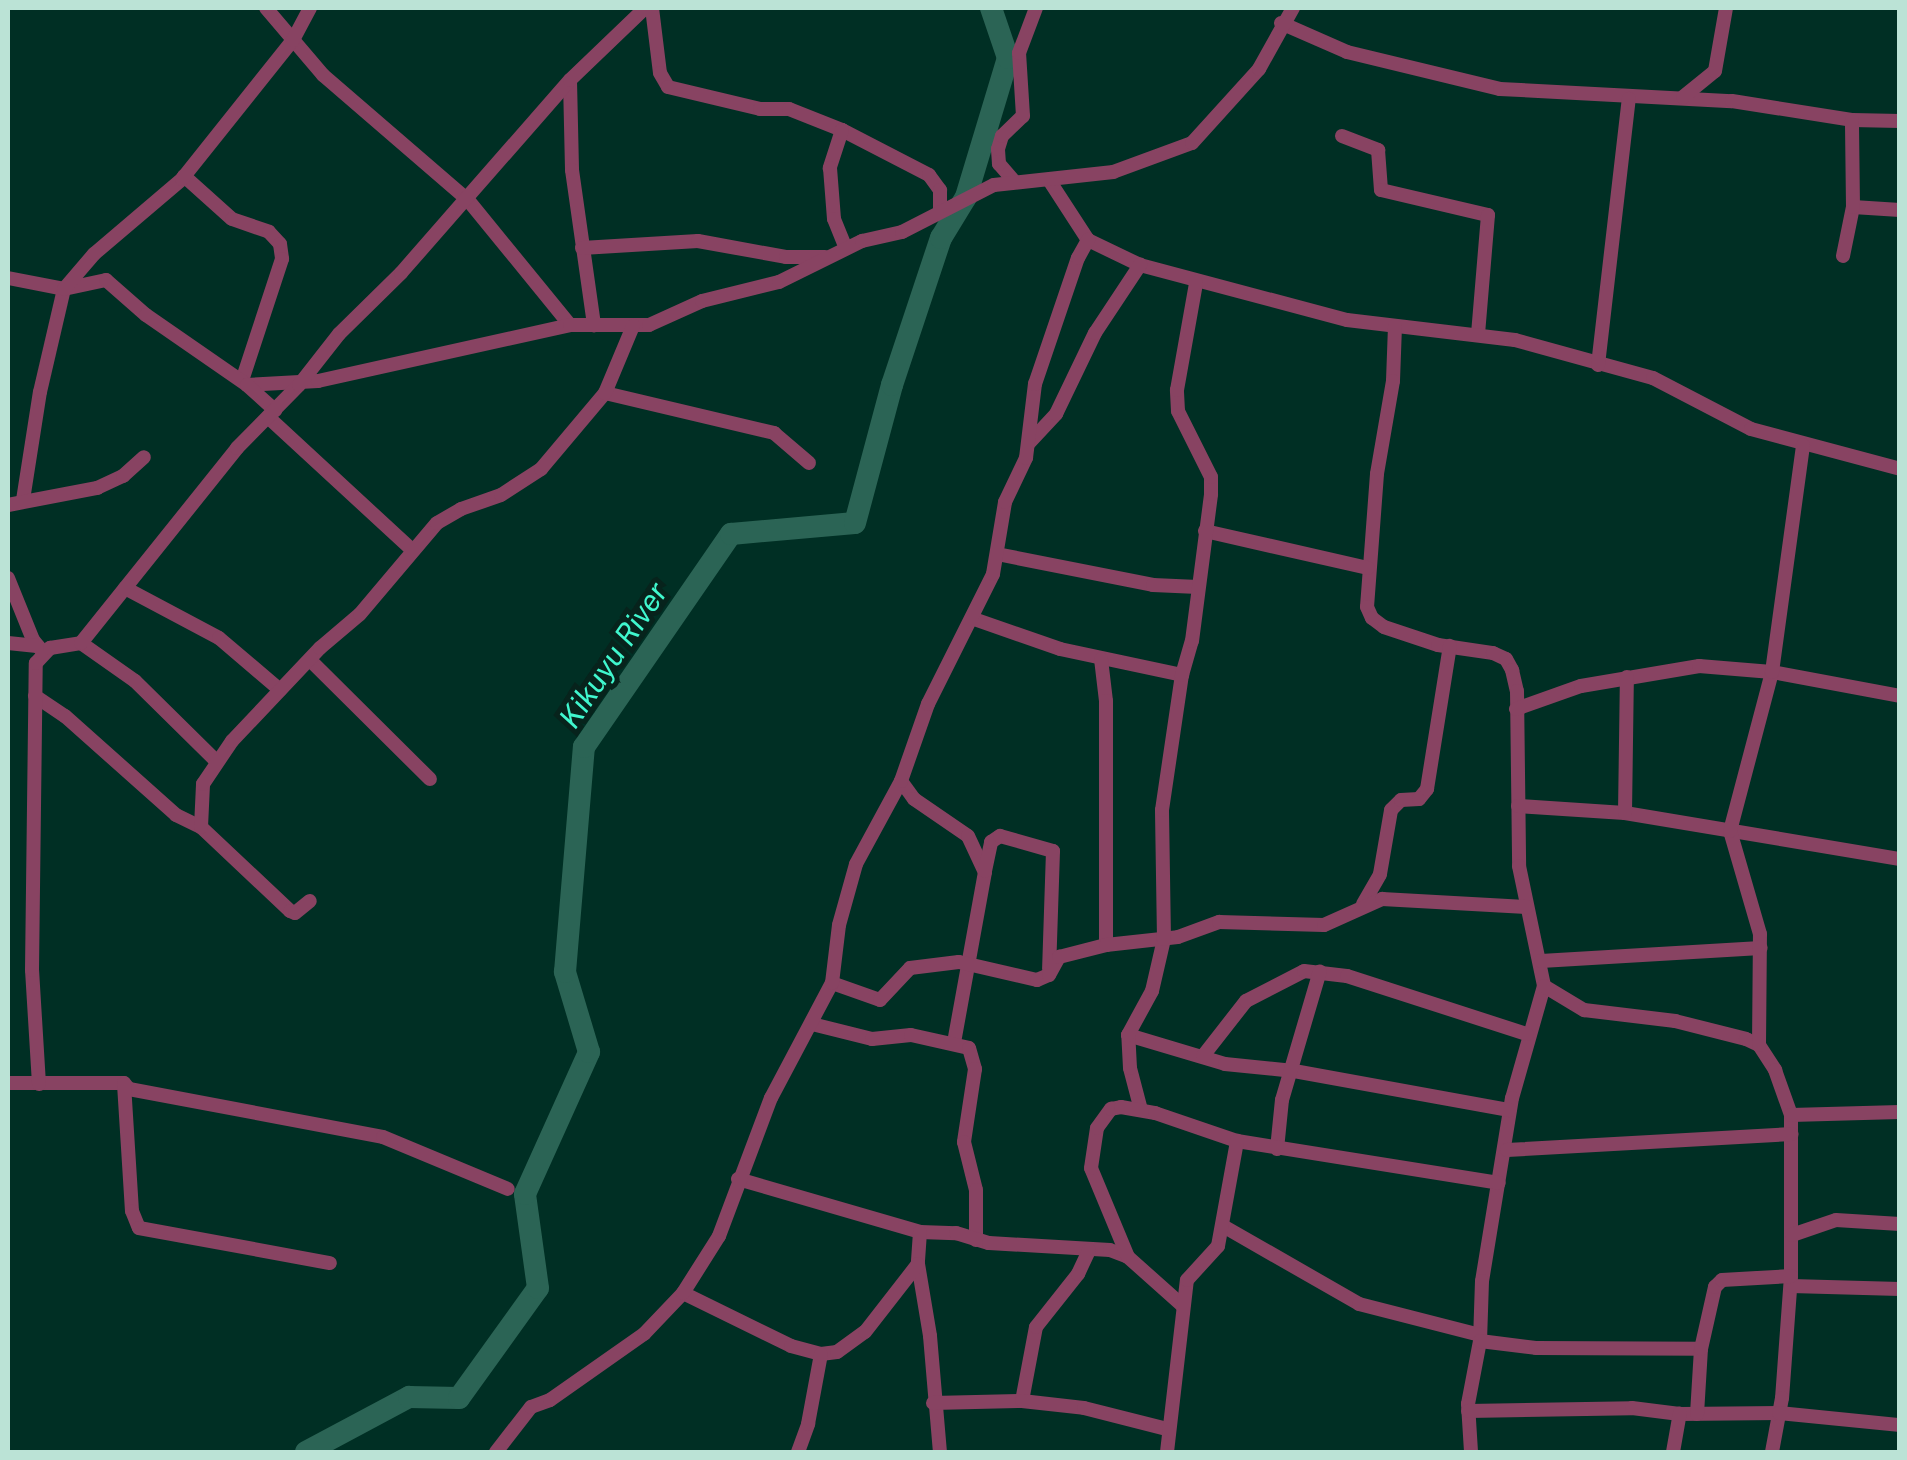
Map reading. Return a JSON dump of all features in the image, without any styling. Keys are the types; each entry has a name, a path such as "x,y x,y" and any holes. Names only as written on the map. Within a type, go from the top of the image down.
{"street":[{"path":"266,8 322,75 468,200 570,326"},
{"path":"144,457 122,476 97,488 48,500 15,502 64,289 94,254 184,176 294,40 310,8"},
{"path":"81,643 237,448 299,384 339,334 468,200 570,80 649,8"},
{"path":"649,8 660,73 668,87 760,109 789,109 842,130 929,175 940,190 940,210"},
{"path":"1014,180 999,164 998,149 1002,136 1023,116 1020,53 1036,8"},
{"path":"245,383 299,384 570,326 633,326 660,321 702,301 779,282 846,248 902,232 940,210 1014,180 1113,172 1192,143 1259,69 1280,23 1293,8"},
{"path":"1683,97 1716,71 1726,8"},
{"path":"1280,23 1347,52 1500,89 1629,99 1683,97 1852,120 1900,120"},
{"path":"570,80 572,170 594,324"},
{"path":"1598,365 1629,99"},
{"path":"1843,256 1853,208 1852,120"},
{"path":"842,130 830,168 834,220 846,248"},
{"path":"1342,136 1378,150 1381,190 1488,215 1478,333"},
{"path":"184,176 232,219 269,232 280,244 282,259 245,383"},
{"path":"1049,180 1088,240 1140,265 1322,316 1478,333 1653,378 1751,429 1900,469"},
{"path":"1853,208 1900,210"},
{"path":"496,1452 513,1425 531,1408 550,1400 629,1346 682,1294 719,1236 771,1098 832,982 839,924 856,864 901,781 928,704 961,634 974,619 998,554 1004,502 1029,444 1035,384 1088,240"},
{"path":"582,248 698,241 786,257 827,257"},
{"path":"1029,444 1056,414 1095,333 1140,265"},
{"path":"8,278 64,289 106,280 146,315 245,383 412,550"},
{"path":"1142,1110 1130,1068 1128,1035 1152,991 1164,939 1162,810 1182,675 1192,641 1211,477 1192,446 1178,400 1196,283"},
{"path":"200,827 202,784 216,761 280,690 360,614 446,515 501,496 541,470 605,393 633,326"},
{"path":"1394,326 1393,380 1377,474 1367,607 1372,618 1384,627 1506,659 1516,680 1517,846 1544,986 1541,1006 1527,1034 1509,1110 1506,1150 1482,1282 1480,1339 1470,1376 1471,1452"},
{"path":"605,393 774,434 809,463"},
{"path":"1772,1452 1791,1281 1792,1115 1782,1084 1759,1046 1761,948 1730,831 1772,672 1803,445"},
{"path":"1205,531 1368,568"},
{"path":"998,554 1152,585 1198,587"},
{"path":"8,578 40,649 34,696 32,953 39,1084"},
{"path":"124,588 219,638 280,690"},
{"path":"974,619 1101,659 1182,675"},
{"path":"8,644 40,649 81,643 135,681 216,761"},
{"path":"1363,904 1380,874 1391,810 1400,800 1419,798 1426,789 1450,646"},
{"path":"1101,659 1106,713 1106,945"},
{"path":"310,660 430,779"},
{"path":"1516,709 1581,686 1699,666 1772,672 1900,696"},
{"path":"1625,813 1627,677"},
{"path":"34,696 64,716 84,738 176,815 200,827 290,911 296,913 310,901"},
{"path":"901,781 914,799 968,836 985,872"},
{"path":"1518,806 1625,813 1900,859"},
{"path":"954,1043 991,842 1000,836 1053,851 1049,975"},
{"path":"832,982 880,1000 910,968 968,964 1038,980 1049,975 1059,956 1106,945 1164,939 1219,922 1324,925 1363,904 1382,899 1527,907"},
{"path":"1541,961 1761,948"},
{"path":"1203,1056 1246,1001 1260,990 1304,971 1320,970 1527,1034"},
{"path":"1277,1149 1282,1100 1294,1071 1320,970"},
{"path":"1544,986 1584,1010 1675,1021 1759,1046"},
{"path":"812,1024 872,1040 911,1035 968,1048 975,1070 963,1128 976,1190 976,1240"},
{"path":"1128,1035 1225,1064 1294,1071 1509,1110"},
{"path":"8,1083 124,1083"},
{"path":"124,1083 129,1089 383,1137 508,1189"},
{"path":"124,1083 132,1211 139,1228 330,1264"},
{"path":"1128,1257 1091,1168 1097,1128 1104,1115 1121,1107 1142,1110 1237,1142 1499,1183"},
{"path":"1792,1115 1900,1112"},
{"path":"1506,1150 1792,1134"},
{"path":"1166,1452 1189,1274 1213,1255 1223,1226 1237,1142"},
{"path":"738,1178 920,1232 1110,1250 1128,1257 1183,1306"},
{"path":"1792,1235 1836,1220 1900,1224"},
{"path":"1223,1226 1360,1304 1480,1339 1536,1348 1701,1349"},
{"path":"920,1232 918,1264 930,1336 940,1452"},
{"path":"1022,1400 1036,1327 1078,1274 1089,1250"},
{"path":"682,1294 790,1346 821,1354 837,1352 866,1332 918,1264"},
{"path":"1697,1414 1701,1349 1709,1303 1720,1281 1791,1281 1900,1289"},
{"path":"798,1452 808,1424 821,1354"},
{"path":"933,1403 1022,1400 1084,1408 1167,1429"},
{"path":"1468,1411 1621,1408 1680,1414 1779,1413 1900,1426"},
{"path":"1673,1452 1680,1414"}],"waterway":[{"name":"Kikuyu River","path":"306,1452 409,1397 459,1398 538,1288 525,1194 589,1052 565,972 584,747 731,534 855,523 892,385 941,238 966,197 1008,58 991,8"}]}
